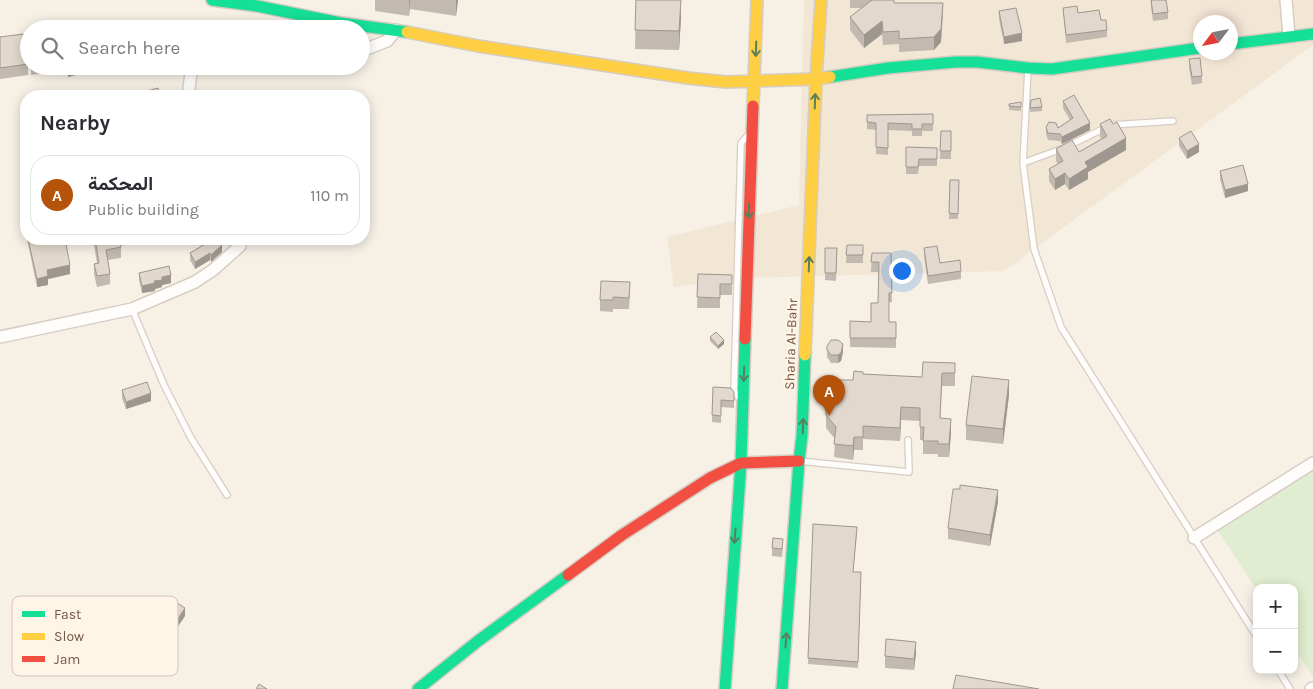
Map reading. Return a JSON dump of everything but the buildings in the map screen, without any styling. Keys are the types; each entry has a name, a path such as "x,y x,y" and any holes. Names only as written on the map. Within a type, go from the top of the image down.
{"street":[{"path":"212,0 257,6 330,20"},
{"path":"725,689 741,463 757,0"},
{"name":"Sharia Al-Bahr","path":"782,689 802,436 816,79 821,0"},
{"path":"1286,0 1289,36"},
{"path":"370,26 478,46 726,82 816,79 888,68 956,62 977,62 1052,69 1193,49"},
{"path":"370,48 387,41 396,30"},
{"path":"1238,43 1313,34"},
{"path":"189,90 191,75"},
{"path":"0,337 132,309 195,282 213,270 240,245"},
{"path":"418,689 478,641 622,535 710,478 741,463 799,460"},
{"path":"1194,538 1313,463"}],"lane":[{"path":"1028,68 1023,163 1034,249 1061,327 1253,631"},
{"path":"1023,163 1064,148 1111,125 1173,121"},
{"path":"132,309 164,386 191,438 227,495"},
{"path":"799,460 909,472 908,440"},
{"path":"1281,674 1290,689"}],"shaded area":[{"path":"804,0 1313,0 1313,45 1004,271 739,278 674,287 667,237 799,205"}],"green space":[{"path":"1313,457 1313,677 1298,654 1298,584 1253,584 1213,523"}],"traffic: fast":[{"path":"212,0 257,6 326,20"},
{"path":"370,27 407,32"},
{"path":"1238,43 1313,34"},
{"path":"830,77 888,68 956,62 977,62 1052,69 1193,49"},
{"path":"725,689 741,463 745,339"},
{"path":"782,689 802,436 805,355"},
{"path":"418,689 478,641 568,575"}],"traffic: slow":[{"path":"753,106 757,0"},
{"path":"805,355 821,0"},
{"path":"407,32 478,46 688,78 726,82 830,77"}],"traffic: jam":[{"path":"745,339 753,106"},
{"path":"568,575 622,535 710,478 741,463 799,461"}],"place":[{"name":"المحكمة","path":"829,416"}]}
